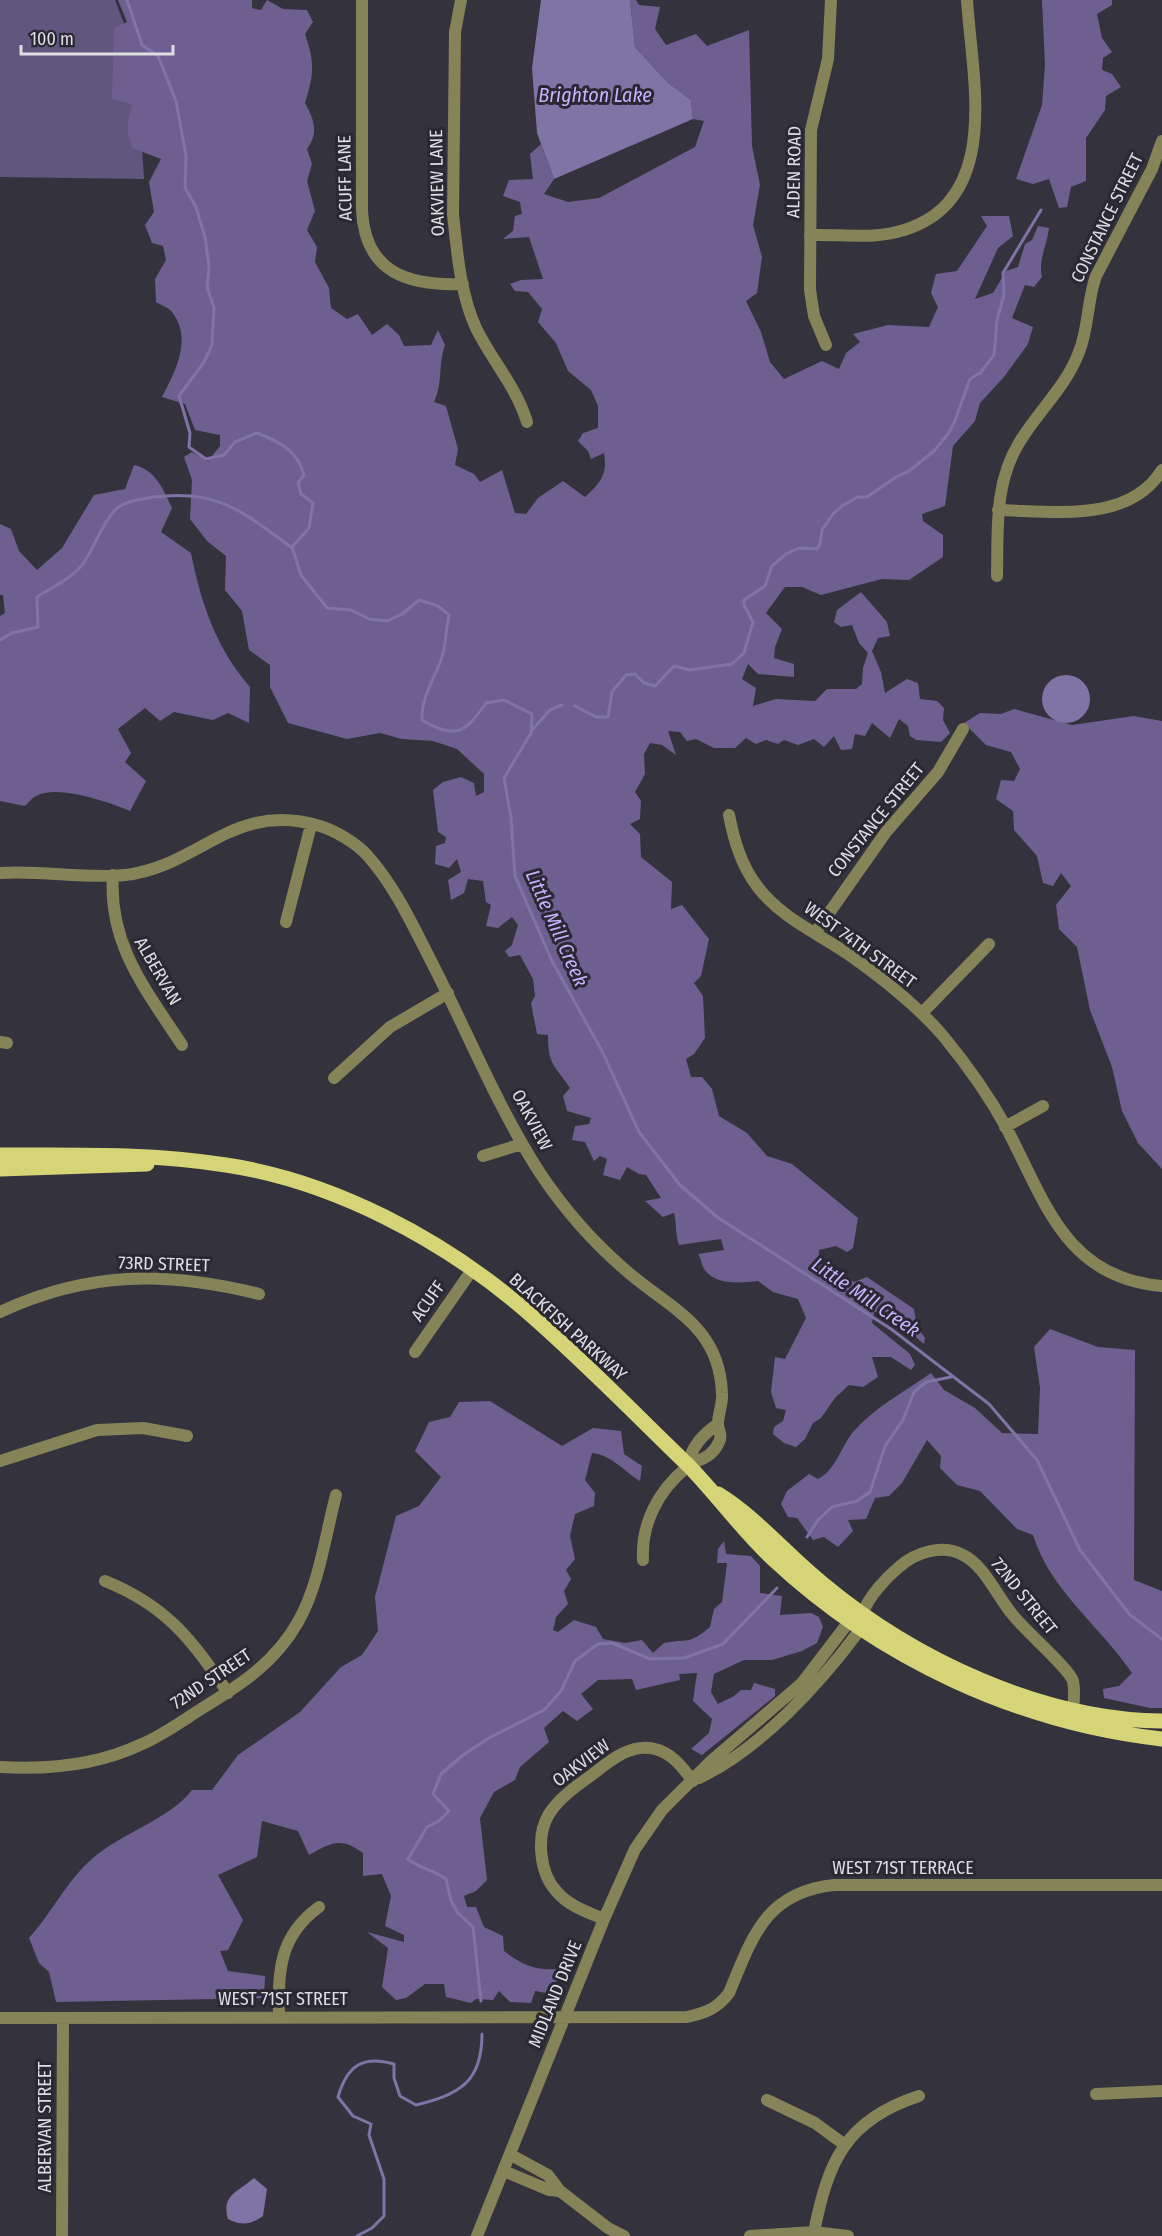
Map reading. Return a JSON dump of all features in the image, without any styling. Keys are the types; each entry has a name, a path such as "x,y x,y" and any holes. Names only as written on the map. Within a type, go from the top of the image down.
{"main road":[{"name":"BLACKFISH PARKWAY","path":"0,1155 139,1155 226,1165 296,1181 384,1218 472,1270 524,1309 713,1491 737,1506 859,1620 925,1667 999,1700 1078,1725 1162,1739"},
{"name":"BLACKFISH PARKWAY","path":"0,1169 138,1165 171,1160"},
{"name":"BLACKFISH PARKWAY","path":"859,1620 959,1671 995,1686 1073,1708 1113,1716 1162,1721"}],"street":[{"name":"ACUFF LANE","path":"362,0 363,210 367,239 373,253 383,264 408,280 436,285 463,284"},
{"name":"OAKVIEW LANE","path":"461,0 455,32 453,214 463,284 477,329 520,399 527,422"},
{"name":"ALDEN ROAD","path":"826,345 812,305 811,130 828,59 831,0"},
{"path":"810,235 876,235 896,232 929,219 952,197 968,169 976,134 967,0"},
{"name":"CONSTANCE STREET","path":"997,576 1000,488 1011,458 1020,441 1055,397 1080,350 1090,292 1096,276 1152,170 1162,141"},
{"path":"998,510 1105,509 1133,498 1162,470"},
{"name":"CONSTANCE STREET","path":"815,933 886,832 938,772 963,729"},
{"name":"WEST 74TH STREET","path":"729,815 743,864 757,886 773,904 869,969 922,1013 961,1058 1005,1127 1044,1206 1072,1245 1088,1260 1106,1271 1131,1282 1162,1286"},
{"name":"OAKVIEW","path":"0,873 124,875 161,866 222,834 266,820 311,825 340,835 365,852 403,906 522,1144 570,1215 622,1268 691,1320 702,1332 713,1351 720,1373 723,1396 718,1424 707,1432 691,1451 688,1465 663,1494 646,1521 643,1560"},
{"path":"286,922 311,825"},
{"name":"ALBERVAN","path":"113,875 113,914 124,954 182,1045"},
{"path":"922,1013 990,944"},
{"path":"334,1078 390,1027 448,993"},
{"path":"1005,1127 1043,1106"},
{"path":"483,1156 522,1144"},
{"name":"ACUFF","path":"415,1352 472,1270"},
{"name":"73RD STREET","path":"0,1312 49,1292 111,1279 167,1278 215,1283 259,1294"},
{"path":"0,1461 97,1430 143,1428 186,1436"},
{"name":"72ND STREET","path":"0,1767 60,1767 119,1754 143,1744 228,1693 264,1666 299,1620 315,1576 336,1496"},
{"name":"72ND STREET","path":"859,1620 891,1575 917,1554 946,1551 963,1555 977,1566 1028,1634 1065,1668 1073,1680 1073,1708"},
{"path":"105,1581 141,1599 175,1624 198,1649 228,1693"},
{"name":"MIDLAND DRIVE","path":"477,2236 604,1919 644,1834 663,1810 711,1761 802,1683 859,1620"},
{"name":"OAKVIEW","path":"604,1919 574,1906 551,1884 541,1848 543,1830 549,1814 566,1794 617,1756 630,1750 646,1748 663,1752 673,1758 693,1781"},
{"name":"WEST 71ST TERRACE","path":"566,2017 687,2017 707,2013 721,2003 729,1993 760,1923 787,1899 812,1888 834,1885 1162,1885"},
{"path":"279,2017 282,1957 304,1918 319,1907"},
{"name":"WEST 71ST STREET","path":"0,2018 566,2017"},
{"name":"ALBERVAN STREET","path":"62,2236 63,2018"},
{"path":"1096,2094 1162,2091"},
{"path":"814,2232 823,2187 844,2145 855,2133 890,2107 919,2096"},
{"path":"767,2100 815,2123 844,2145"},
{"path":"511,2154 548,2175 560,2191 605,2232 624,2236"},
{"path":"504,2171 549,2190 560,2191"},
{"path":"750,2236 814,2232 848,2236"}],"shaded area":[{"path":"0,0 115,0 136,55 144,179 0,177"},
{"path":"118,0 252,0 252,8 261,10 267,0 283,9 307,10 313,22 305,34 312,68 305,103 313,120 314,132 307,149 312,164 307,181 315,211 307,230 317,247 315,262 329,288 331,308 347,319 358,314 372,335 387,324 399,335 404,346 431,345 438,330 445,345 439,388 434,402 446,406 458,449 455,465 474,474 480,482 502,470 515,513 526,514 538,498 563,481 585,497 602,478 605,461 604,453 591,459 588,451 578,441 583,433 598,428 598,406 591,390 568,371 556,343 538,322 542,309 528,292 515,291 510,284 521,280 543,279 529,237 503,239 513,231 515,216 522,214 520,202 503,196 509,180 533,179 530,154 541,144 554,179 544,194 568,202 599,198 695,147 704,121 693,119 691,100 667,82 635,47 630,0 636,0 639,5 660,7 655,29 666,45 696,34 707,46 749,30 752,146 760,185 753,225 762,257 757,293 746,301 761,332 770,362 784,379 822,361 839,369 846,353 860,342 853,334 888,325 929,327 938,307 931,293 936,274 957,271 987,226 981,216 1009,216 1013,236 998,248 975,299 993,293 1006,271 1018,267 1025,244 1032,240 1038,226 1049,228 1042,258 1042,277 1034,287 1025,285 1012,318 1033,327 1028,344 1004,377 980,403 975,421 953,446 945,506 922,514 923,521 943,535 943,557 909,580 882,579 821,595 802,587 785,587 766,613 782,629 775,647 774,658 794,664 794,677 758,674 748,664 742,679 756,688 753,706 776,699 815,701 827,689 856,689 862,684 863,668 868,653 859,643 852,625 841,627 834,622 837,610 861,592 887,622 890,636 878,638 872,651 881,672 885,693 907,679 918,683 920,699 937,701 944,708 943,720 950,733 941,742 916,740 910,736 908,726 899,719 890,738 872,723 865,736 855,734 852,749 841,750 834,736 824,747 814,739 798,745 784,740 778,744 766,740 756,744 746,738 735,748 714,748 696,739 687,741 680,732 668,731 676,755 662,745 650,743 644,754 645,774 635,792 641,801 640,819 630,824 640,834 641,857 672,882 671,909 682,905 709,939 701,976 694,983 703,996 705,1038 694,1054 686,1059 691,1077 702,1077 712,1089 719,1116 747,1133 767,1156 792,1164 858,1218 853,1248 847,1252 836,1246 819,1250 819,1263 854,1282 867,1277 914,1309 917,1327 925,1338 924,1344 887,1312 874,1312 872,1323 910,1354 915,1365 911,1370 891,1357 872,1357 878,1377 863,1387 849,1385 835,1398 821,1418 813,1423 805,1439 796,1447 784,1443 773,1434 774,1427 783,1421 786,1410 776,1408 771,1392 775,1357 785,1359 806,1318 798,1299 773,1292 758,1281 728,1282 713,1277 703,1267 698,1254 724,1250 721,1239 679,1245 674,1213 663,1217 645,1201 661,1198 646,1175 627,1167 620,1180 603,1175 607,1159 600,1156 594,1161 585,1142 572,1140 575,1126 589,1124 591,1118 567,1111 563,1096 570,1088 551,1059 548,1035 537,1034 531,1003 535,996 533,979 520,955 509,957 505,951 512,945 518,925 512,917 498,928 486,926 491,905 486,902 483,881 468,879 464,893 451,900 448,880 461,872 457,859 449,868 435,864 436,846 445,843 446,837 438,832 433,790 443,782 461,777 474,783 476,796 484,792 484,774 457,749 433,741 402,739 380,733 347,739 288,723 270,687 270,665 249,650 242,611 225,590 226,556 207,541 190,519 192,480 184,457 192,452 208,461 220,446 220,435 195,430 185,404 162,397 180,355 181,333 172,312 156,302 155,279 166,260 163,246 152,243 145,225 154,212 149,182 161,159 132,148 127,128 132,104 112,99 114,28 127,22"},
{"path":"1042,0 1112,0 1112,5 1097,14 1102,38 1112,52 1103,58 1102,70 1112,74 1121,87 1106,96 1105,110 1086,138 1086,181 1071,187 1067,207 1059,208 1049,179 1033,184 1016,179 1042,105 1045,65"},
{"path":"134,465 148,471 153,476 162,487 172,508 161,532 191,553 205,607 219,641 250,687 249,723 228,713 213,720 174,712 160,721 145,708 118,729 131,753 125,762 146,781 130,811 83,796 57,792 36,796 25,806 0,801 0,616 5,613 3,595 0,595 0,524 11,529 19,551 37,570 62,548 94,495 125,489"},
{"path":"1014,709 1072,725 1134,716 1162,721 1162,1169 1138,1143 1122,1111 1112,1067 1090,1010 1077,947 1059,929 1056,905 1071,886 1061,873 1053,886 1043,883 1037,856 1014,830 1013,811 996,799 1001,780 1014,781 1020,769 1011,752 986,745 964,723 980,713 1001,714"},
{"path":"1050,1329 1098,1347 1135,1350 1134,1580 1162,1591 1162,1708 1150,1708 1104,1698 1103,1689 1119,1686 1132,1673 1063,1590 1041,1555 1033,1535 1017,1529 980,1491 957,1485 940,1468 941,1456 927,1440 902,1483 889,1496 875,1498 866,1519 848,1520 853,1531 838,1547 824,1537 813,1540 797,1518 788,1517 781,1504 787,1491 809,1474 818,1479 824,1475 833,1465 853,1432 871,1415 931,1373 944,1390 975,1408 1002,1433 1038,1434 1040,1388 1034,1347"},
{"path":"490,1401 562,1446 593,1428 621,1431 624,1454 642,1466 640,1481 611,1460 592,1453 585,1480 595,1493 594,1506 575,1514 570,1536 575,1559 566,1570 571,1579 564,1591 568,1604 556,1617 553,1630 558,1632 574,1620 596,1627 603,1639 625,1643 642,1640 653,1653 664,1643 697,1637 710,1627 714,1609 722,1602 727,1563 717,1563 718,1549 724,1541 726,1554 751,1556 760,1566 760,1593 782,1596 780,1615 811,1613 819,1617 823,1627 817,1643 802,1651 772,1660 744,1660 714,1674 711,1692 718,1704 741,1690 751,1690 754,1683 775,1689 775,1696 702,1755 691,1749 709,1733 712,1719 693,1701 697,1673 679,1674 680,1680 636,1690 632,1679 598,1680 581,1694 593,1709 577,1721 563,1711 544,1728 549,1742 520,1767 515,1780 494,1792 480,1818 487,1880 476,1891 464,1896 467,1907 476,1907 484,1927 503,1936 504,1951 510,1956 535,1968 556,1969 557,1986 552,1994 535,1991 531,2003 510,2002 499,1991 493,2000 476,1999 471,2003 446,1997 444,1984 425,1984 406,1998 396,2000 382,1987 388,1948 367,1932 404,1942 404,1935 385,1926 391,1896 382,1874 363,1876 363,1853 349,1845 330,1844 309,1855 298,1831 262,1821 257,1857 218,1875 243,1920 228,1950 220,1951 228,1971 265,1976 264,1998 56,2002 49,1972 39,1963 29,1938 75,1876 93,1858 172,1809 192,1790 212,1790 238,1755 300,1712 341,1667 362,1655 378,1631 375,1597 396,1516 419,1506 441,1477 415,1451 429,1422 450,1417 459,1402"}],"water":[{"name":"Brighton Lake","path":"541,0 630,0 635,47 667,82 691,100 693,119 554,179 537,133 532,68"},
{"path":"1066,675 1083,682 1090,699 1083,716 1066,723 1049,716 1042,699 1049,682"},
{"path":"254,2178 267,2189 263,2216 246,2224 228,2219 226,2211 229,2199"}],"waterway":[{"name":"Little Mill Creek","path":"127,0 142,45 158,56 176,101 186,156 185,188 196,207 205,237 209,267 207,287 214,308 212,345 204,362 179,396 190,433 189,447 206,459 224,455 235,442 257,433 273,440 292,453 304,475 298,483 301,494 313,503 309,528 292,547 301,575 327,608 351,610 369,619 387,621 402,614 419,600 438,606 449,615 443,652 426,695 422,720 443,730 459,730 472,721 486,703 504,700 532,714 531,733 504,778 511,818 515,876 552,961 602,1051 639,1132 680,1185 717,1217 891,1329 989,1404 1037,1460 1080,1550 1130,1615 1162,1639"},
{"path":"575,706 596,717 608,717 612,692 626,675 635,674 644,683 655,686 674,666 690,670 732,664 744,653 753,622 744,605 744,600 765,586 772,566 786,554 799,548 817,549 822,530 842,506 858,497 867,497 909,471 934,451 954,423 970,379 980,373 994,355 997,320 1004,295 1003,273 1041,210"},
{"path":"0,640 12,633 38,627 37,597 67,579 82,565 110,516 118,507 128,502 176,495 213,500 243,513 291,547"},
{"path":"531,731 550,710 562,705"},
{"path":"807,1537 818,1520 832,1507 857,1501 870,1492 885,1446 903,1420 914,1392 926,1382 951,1377"},
{"path":"481,2001 473,1927 458,1913 451,1901 446,1879 408,1859 427,1827 439,1821 449,1811 433,1794 441,1774 463,1755 489,1738 544,1710 561,1691 575,1661 598,1644 612,1643 650,1659 684,1658 723,1644 777,1588"},
{"path":"357,2236 372,2228 384,2216 384,2179 369,2135 371,2124 353,2116 338,2097 346,2078 351,2071 365,2062 394,2064 394,2078 400,2096 416,2105 431,2101 456,2090 473,2075 478,2064 482,2034"}]}
